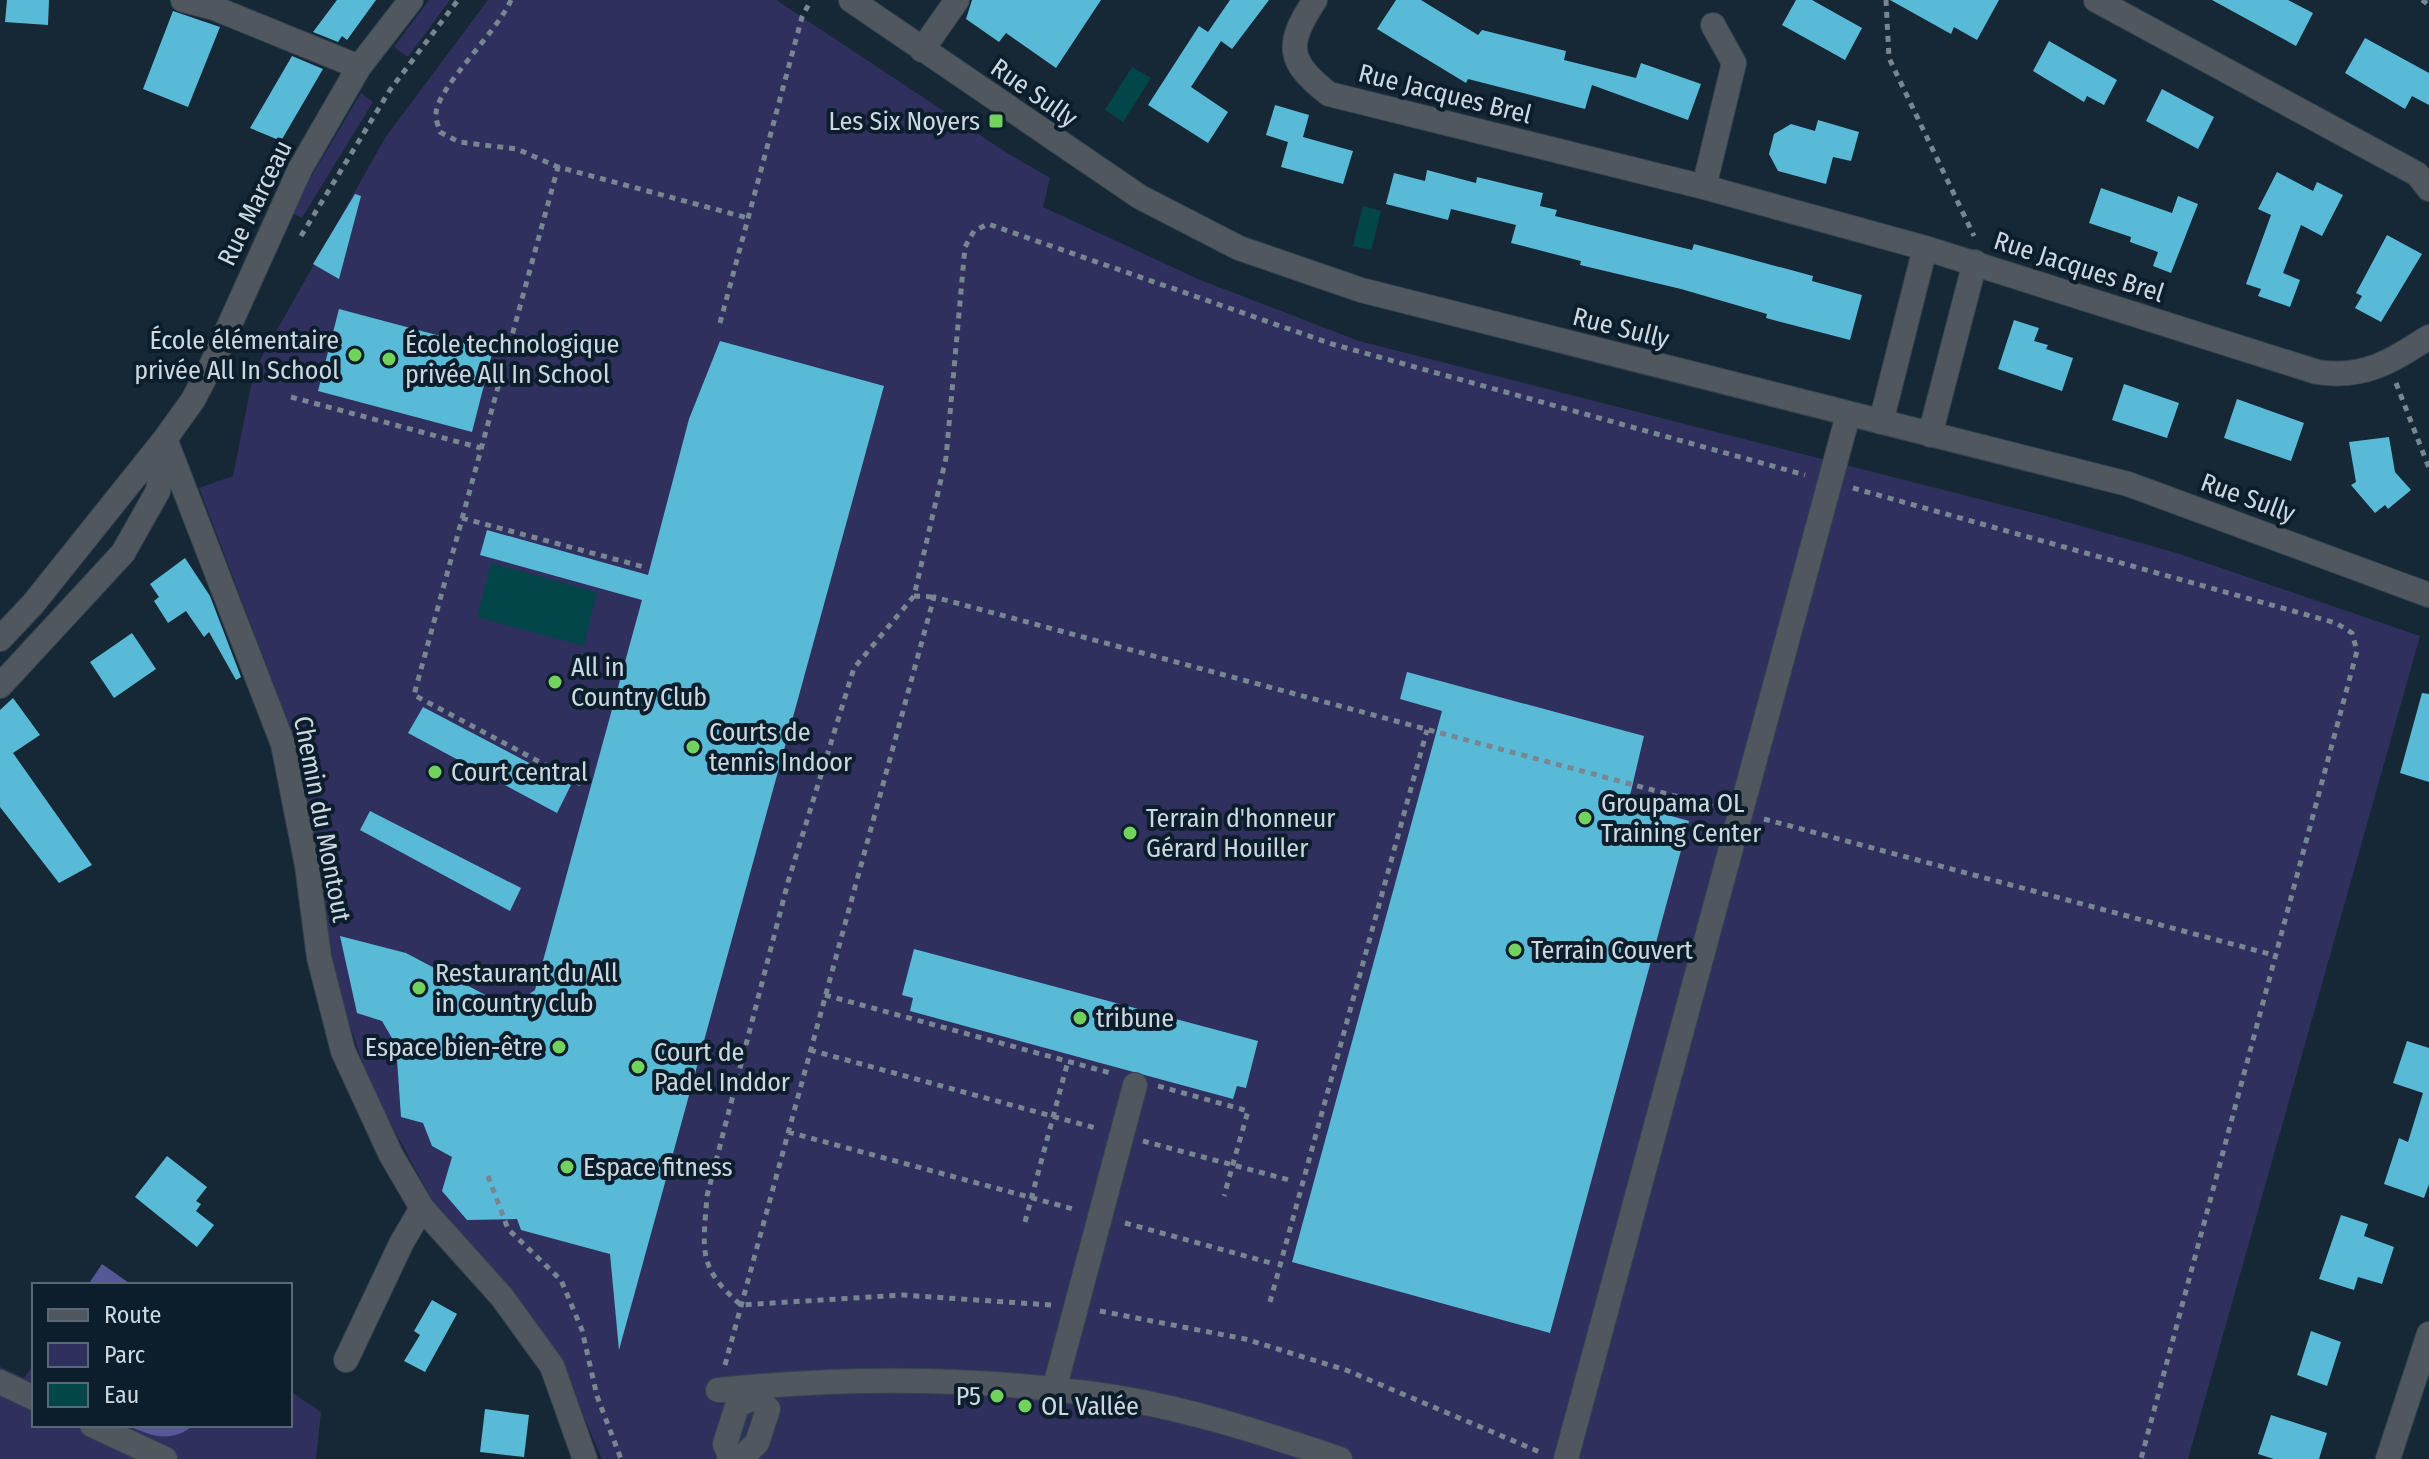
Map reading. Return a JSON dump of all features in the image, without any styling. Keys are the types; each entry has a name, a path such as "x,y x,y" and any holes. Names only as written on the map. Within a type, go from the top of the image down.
{"street":[{"path":"183,0 214,8 359,67"},
{"name":"Rue Marceau","path":"0,639 33,604 165,439 211,366 300,169 359,67 411,0"},
{"path":"922,50 957,0"},
{"name":"Rue Jacques Brel","path":"1315,0 1297,28 1295,59 1306,76 1329,94 1704,187 1975,262 2317,372 2345,376 2388,363 2429,337"},
{"path":"2096,0 2417,174 2429,189"},
{"name":"Rue Sully","path":"858,2 922,50 1140,197 1239,248 1361,290 2128,484 2429,595"},
{"path":"1704,187 1734,63 1713,25"},
{"path":"1881,422 1925,248"},
{"path":"1930,435 1975,262"},
{"path":"1558,1458 1741,813 1848,415"},
{"name":"Rue Marceau","path":"0,686 123,553 158,491 165,439"},
{"name":"Chemin du Montout","path":"165,439 283,744 307,865 319,957 343,1051 391,1155 422,1208 502,1297 552,1366 585,1459"},
{"path":"1054,1390 1135,1082"},
{"path":"346,1360 402,1242 422,1208"},
{"path":"2388,1459 2429,1334"},
{"path":"718,1390 757,1391 899,1380 1096,1394 1197,1415 1340,1459"},
{"path":"0,1382 32,1397"},
{"path":"735,1459 757,1391"},
{"path":"96,1427 165,1459"}],"path":[{"path":"295,246 390,90 458,0"},
{"path":"511,0 492,33 445,90 435,112 440,132 459,142 517,149 748,218"},
{"path":"720,323 802,17 811,0"},
{"path":"1886,0 1889,58 1977,242 1975,262"},
{"path":"2422,0 2429,5"},
{"path":"559,164 414,695 581,784"},
{"path":"1558,1458 1346,1370 1245,1339 1076,1306 902,1295 741,1305 714,1282 703,1246 707,1196 788,882 854,668 914,596 946,458 965,247 974,231 988,224 1332,344 2336,623 2352,633 2357,651 2141,1459"},
{"path":"2388,363 2429,468"},
{"path":"291,397 481,448"},
{"path":"462,518 644,567"},
{"path":"914,596 934,597 2277,956"},
{"path":"718,1390 934,597"},
{"path":"1270,1302 1427,730"},
{"path":"825,995 1248,1111 1224,1196"},
{"path":"810,1050 1293,1181"},
{"path":"1025,1222 1068,1061"},
{"path":"788,1132 1271,1263"},
{"path":"488,1176 508,1229 561,1280 582,1330 597,1396 621,1459"}],"green space":[{"path":"429,0 450,0 408,57 394,47"},
{"name":"Groupama OL Training Center","path":"488,0 776,0 1007,153 1050,178 1043,207 1198,279 1359,341 2042,515 2180,554 2420,636 2188,1459 602,1459 566,1375 523,1309 432,1200 372,1089 332,975 324,900 293,735 199,488 233,476 254,371 385,138"},
{"path":"361,93 373,102 302,218 290,212"},
{"path":"0,1367 24,1378 32,1367 32,1427 292,1427 292,1392 321,1412 316,1459 0,1459"}],"shaded area":[{"path":"102,1264 129,1283 89,1283"},
{"path":"132,1427 191,1427 169,1436"}],"water":[{"path":"1132,67 1151,78 1123,122 1105,110"},
{"path":"1363,206 1381,211 1371,250 1353,246"},
{"path":"491,563 597,592 584,646 477,617"}],"building":[{"path":"7,0 49,0 48,25 5,22"},
{"path":"337,0 376,0 347,40 342,36 338,42 313,32"},
{"path":"972,0 1101,0 1056,68 1006,33 999,42 966,19"},
{"path":"1230,0 1269,0 1232,49 1221,41 1191,87 1228,112 1208,143 1148,105 1199,26 1208,32"},
{"path":"1396,0 1421,0 1478,35 1482,30 1566,51 1564,60 1636,78 1641,63 1701,84 1688,120 1592,85 1585,109 1468,79 1466,83 1377,29"},
{"path":"1796,0 1812,0 1862,28 1845,60 1782,25"},
{"path":"1890,0 1999,0 1977,40 1954,27 1951,34"},
{"path":"2212,0 2288,0 2313,13 2296,46"},
{"path":"173,11 220,27 188,107 143,89"},
{"path":"2365,38 2429,73 2429,105 2412,96 2405,109 2345,73"},
{"path":"2049,41 2117,80 2104,105 2087,96 2084,102 2033,71"},
{"path":"292,56 323,69 281,141 250,128"},
{"path":"2162,89 2214,117 2198,149 2146,121"},
{"path":"1275,105 1309,115 1303,137 1353,151 1343,184 1281,167 1288,142 1266,135"},
{"path":"1818,120 1859,132 1851,161 1833,157 1826,184 1778,171 1769,154 1774,134 1791,124 1815,131"},
{"path":"1427,170 1476,183 1477,177 1543,193 1540,206 1557,210 1555,216 1692,250 1694,244 1813,276 1812,281 1862,295 1850,340 1766,318 1767,314 1681,289 1580,265 1581,261 1511,243 1516,225 1451,209 1448,220 1386,204 1394,173 1425,181"},
{"path":"2277,172 2313,191 2317,182 2343,195 2322,236 2301,225 2283,273 2300,280 2290,307 2258,296 2261,289 2246,284 2271,215 2258,209"},
{"path":"2101,188 2172,213 2178,196 2198,204 2171,273 2153,266 2158,252 2130,242 2131,237 2089,223"},
{"path":"355,194 361,196 339,279 313,264"},
{"path":"2387,235 2422,254 2381,322 2355,308 2362,296 2356,293"},
{"path":"339,309 493,350 472,432 318,391"},
{"path":"2014,320 2039,328 2034,341 2048,345 2046,349 2073,358 2062,391 1998,369"},
{"name":"Courts de tennis Indoor","path":"720,341 884,386 619,1350 610,1254 521,1230 517,1219 467,1220 442,1191 452,1157 432,1146 423,1123 401,1117 396,1045 382,1021 357,1013 340,936 406,953 510,1008 535,990 642,600 480,555 487,530 648,575 689,419"},
{"path":"2124,384 2179,403 2167,438 2112,420"},
{"path":"2237,399 2304,423 2291,461 2224,438"},
{"path":"2389,437 2395,472 2411,490 2388,509 2385,505 2375,513 2351,485 2356,482 2349,442"},
{"path":"185,558 210,596 241,677 236,680 209,632 204,637 186,611 168,623 154,601 159,597 150,584"},
{"path":"132,633 156,669 114,698 90,662"},
{"path":"1407,672 1644,736 1628,804 1689,821 1550,1333 1292,1262 1442,711 1400,699"},
{"path":"2422,693 2429,694 2429,782 2400,773"},
{"path":"13,698 40,735 13,753 92,865 59,883 0,807 0,710"},
{"path":"423,707 571,785 557,813 408,733"},
{"path":"370,811 521,888 510,911 360,830"},
{"name":"tribune","path":"914,949 1258,1041 1246,1088 1237,1086 1233,1099 910,1011 913,998 902,995"},
{"path":"2407,1041 2429,1048 2429,1184 2424,1198 2384,1184 2399,1138 2408,1142 2423,1093 2393,1083"},
{"path":"167,1156 207,1187 196,1201 201,1204 196,1211 214,1225 197,1247 135,1197"},
{"path":"2341,1215 2368,1224 2364,1236 2394,1247 2382,1284 2358,1277 2354,1290 2319,1279"},
{"path":"432,1300 457,1314 425,1372 404,1361 420,1335 414,1331"},
{"path":"2311,1331 2341,1342 2327,1386 2297,1375"},
{"path":"485,1409 529,1415 524,1457 480,1452"},
{"path":"2271,1415 2327,1433 2319,1459 2274,1459 2258,1454"}],"place":[{"name":"Les Six Noyers","path":"996,121"},
{"name":"École élémentaire privée All In School","path":"355,355"},
{"name":"École technologique privée All In School","path":"389,359"},
{"name":"All in Country Club","path":"555,682"},
{"name":"Courts de tennis Indoor","path":"693,747"},
{"name":"Court central","path":"435,772"},
{"name":"Groupama OL Training Center","path":"1585,818"},
{"name":"Terrain d'honneur Gérard Houiller","path":"1130,833"},
{"name":"Terrain Couvert","path":"1515,950"},
{"name":"Restaurant du All in country club","path":"419,988"},
{"name":"tribune","path":"1080,1018"},
{"name":"Espace bien-être","path":"559,1047"},
{"name":"Court de Padel Inddor","path":"638,1067"},
{"name":"Espace fitness","path":"567,1167"},
{"name":"P5","path":"997,1396"},
{"name":"OL Vallée","path":"1025,1406"}]}
